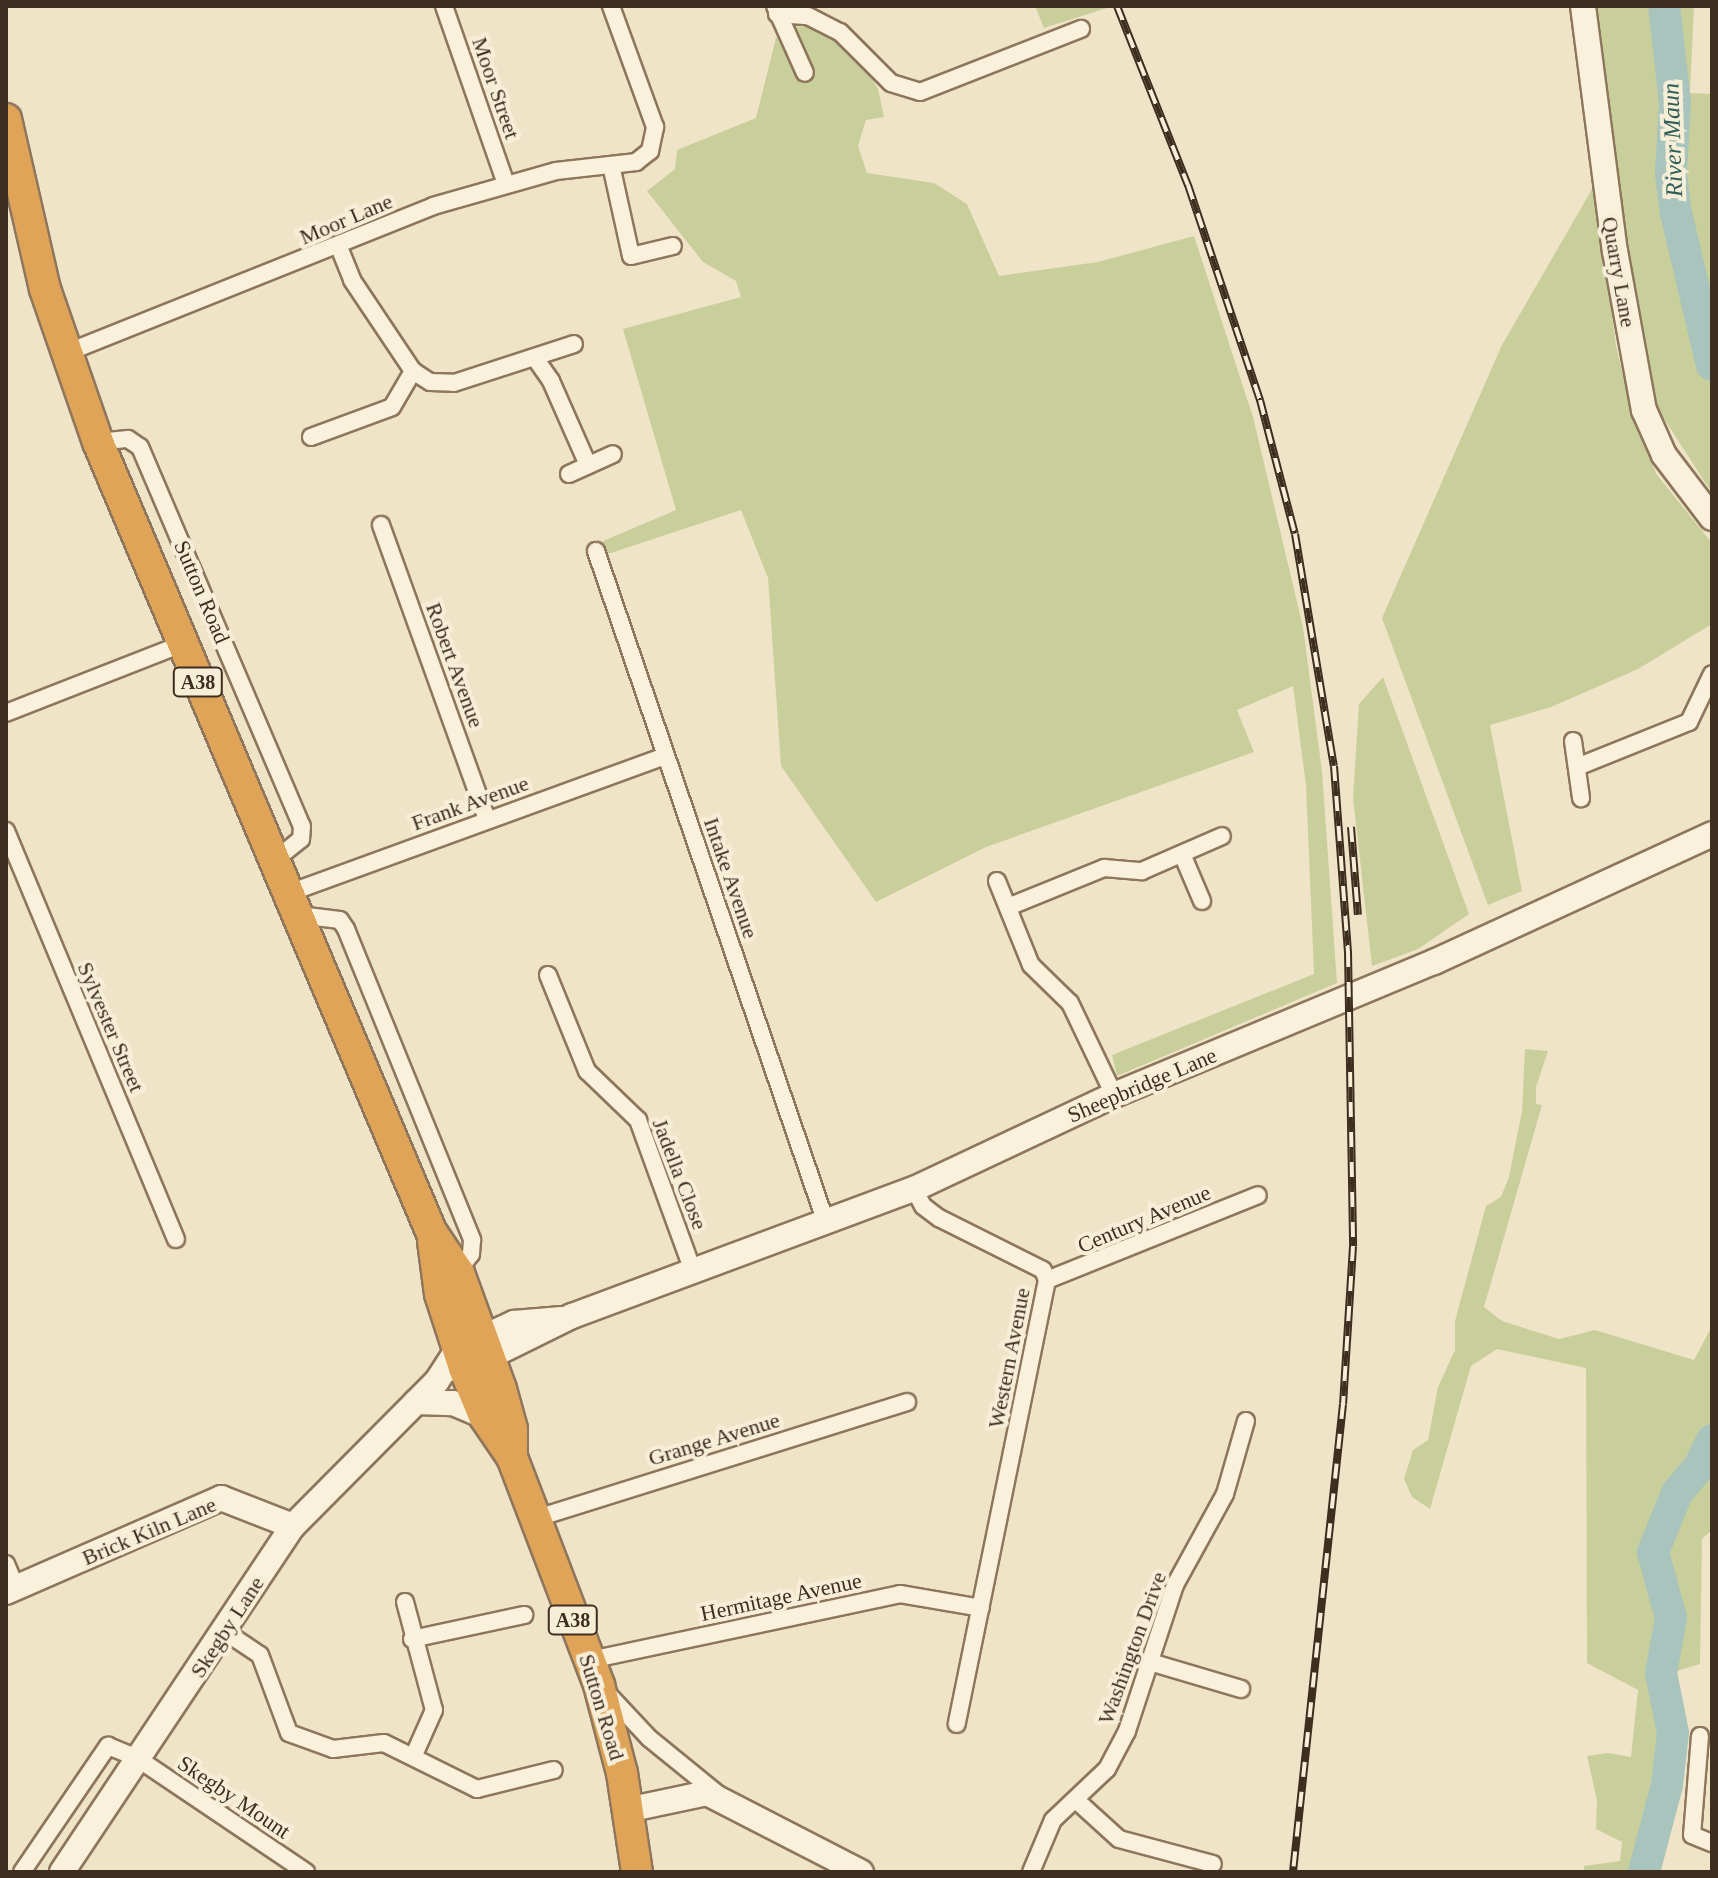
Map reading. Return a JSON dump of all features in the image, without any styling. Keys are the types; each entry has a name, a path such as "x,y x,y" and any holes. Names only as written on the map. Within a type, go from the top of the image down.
{"highway":[{"name":"Sutton Road","path":"6,119 13,192 98,442 431,1231 449,1278 484,1416 512,1457 595,1672 627,1810 637,1872"},
{"name":"Sutton Road","path":"468,1356 512,1429 512,1457"}],"street":[{"name":"Moor Street","path":"444,6 506,184"},
{"name":"Moor Lane","path":"66,353 339,247 433,206 556,171 636,162 650,151 655,127 611,6"},
{"name":"Quarry Lane","path":"1583,6 1613,238 1644,410 1664,455 1712,518"},
{"path":"776,10 808,16 840,32 891,83 920,92 1081,29"},
{"path":"776,10 805,73"},
{"path":"611,165 631,256 673,246"},
{"path":"339,247 352,280 413,371 430,382 454,383 574,344"},
{"path":"535,358 551,381 588,465"},
{"path":"311,437 337,432 392,407 413,371"},
{"path":"337,432 349,446"},
{"name":"Sutton Road","path":"98,442 128,439 140,447 271,753 302,826 301,839 276,859"},
{"path":"569,474 613,454"},
{"name":"Robert Avenue","path":"381,525 487,820"},
{"name":"Intake Avenue","path":"596,551 825,1220"},
{"path":"6,713 182,644"},
{"path":"1577,767 1689,722 1712,674"},
{"path":"1573,741 1581,798"},
{"name":"Frank Avenue","path":"294,904 487,820 666,756"},
{"name":"Sylvester Street","path":"6,831 176,1239"},
{"name":"Sheepbridge Lane","path":"468,1356 531,1319 565,1319 914,1189 1114,1095 1434,962 1712,834"},
{"path":"1008,907 1104,868 1142,871 1222,836"},
{"path":"1182,854 1202,901"},
{"path":"997,881 1031,965 1070,1003 1114,1095"},
{"path":"294,904 340,920 346,929 472,1240 471,1254 449,1278"},
{"name":"Jadella Close","path":"548,975 587,1071 638,1120 693,1271"},
{"name":"Western Avenue","path":"914,1189 923,1206 939,1218 1043,1270 1047,1280 957,1724"},
{"name":"Century Avenue","path":"1047,1280 1258,1195"},
{"name":"Skegby Lane","path":"62,1872 293,1526 416,1402 468,1356"},
{"path":"416,1402 453,1403 484,1416"},
{"name":"Grange Avenue","path":"534,1519 907,1402"},
{"name":"Washington Drive","path":"1031,1872 1053,1820 1107,1769 1120,1744 1175,1585 1225,1494 1246,1421"},
{"name":"Brick Kiln Lane","path":"11,1590 221,1498 293,1526"},
{"path":"6,1564 11,1590"},
{"name":"Hermitage Avenue","path":"595,1672 900,1594 981,1608"},
{"path":"405,1602 412,1639 434,1710 414,1755"},
{"path":"412,1639 524,1615"},
{"path":"224,1631 260,1655 289,1733 333,1749 384,1743 414,1755 477,1789 554,1770"},
{"path":"1150,1662 1241,1689"},
{"path":"595,1672 649,1738 723,1799 861,1872"},
{"path":"1700,1736 1692,1835 1712,1843"},
{"path":"22,1872 108,1746 137,1758"},
{"name":"Skegby Mount","path":"137,1758 303,1871"},
{"path":"627,1810 690,1794 723,1799"},
{"path":"1076,1800 1119,1839 1213,1864"}],"green space":[{"path":"1035,6 1106,6 1107,8 1044,28"},
{"path":"1592,6 1694,6 1690,93 1712,94 1712,493 1659,411 1650,375 1626,261"},
{"path":"811,26 835,37 862,61 878,89 884,117 866,120 858,146 867,173 934,183 967,204 999,276 1098,262 1194,236 1253,417 1303,627 1322,771 1337,983 1117,1076 1112,1055 1314,974 1306,785 1293,686 1237,710 1254,752 986,847 876,902 781,766 768,578 741,510 608,554 603,541 676,510 623,329 741,297 736,281 703,262 647,191 675,169 677,150 756,118 776,38 791,27"},
{"path":"1595,184 1616,345 1634,423 1657,475 1712,543 1712,624 1638,669 1551,707 1490,725 1522,891 1488,905 1382,618 1502,345"},
{"path":"1383,677 1469,914 1418,949 1372,966 1353,798 1359,704"},
{"path":"1525,1049 1548,1051 1536,1087 1536,1104 1542,1105 1484,1307 1502,1321 1559,1339 1595,1330 1694,1360 1712,1326 1712,1530 1702,1539 1700,1664 1677,1671 1677,1694 1683,1705 1679,1778 1657,1872 1584,1872 1584,1866 1620,1861 1622,1842 1596,1829 1597,1800 1587,1756 1608,1753 1631,1757 1638,1690 1587,1663 1586,1368 1497,1349 1471,1366 1430,1509 1412,1497 1404,1479 1413,1450 1428,1440 1438,1387 1455,1350 1455,1321 1486,1206 1501,1197 1509,1177 1522,1111"}],"waterway":[{"name":"River Maun","path":"1664,6 1675,102 1671,174 1676,213 1712,365"},
{"name":"River Maun","path":"1644,1872 1667,1785 1673,1733 1661,1673 1671,1618 1653,1552 1677,1493 1699,1467 1712,1440"}],"railway":[{"path":"1117,6 1188,185 1260,400 1295,534 1334,766 1348,952 1353,1246 1343,1404 1293,1872"},
{"path":"1351,827 1358,915"}]}
